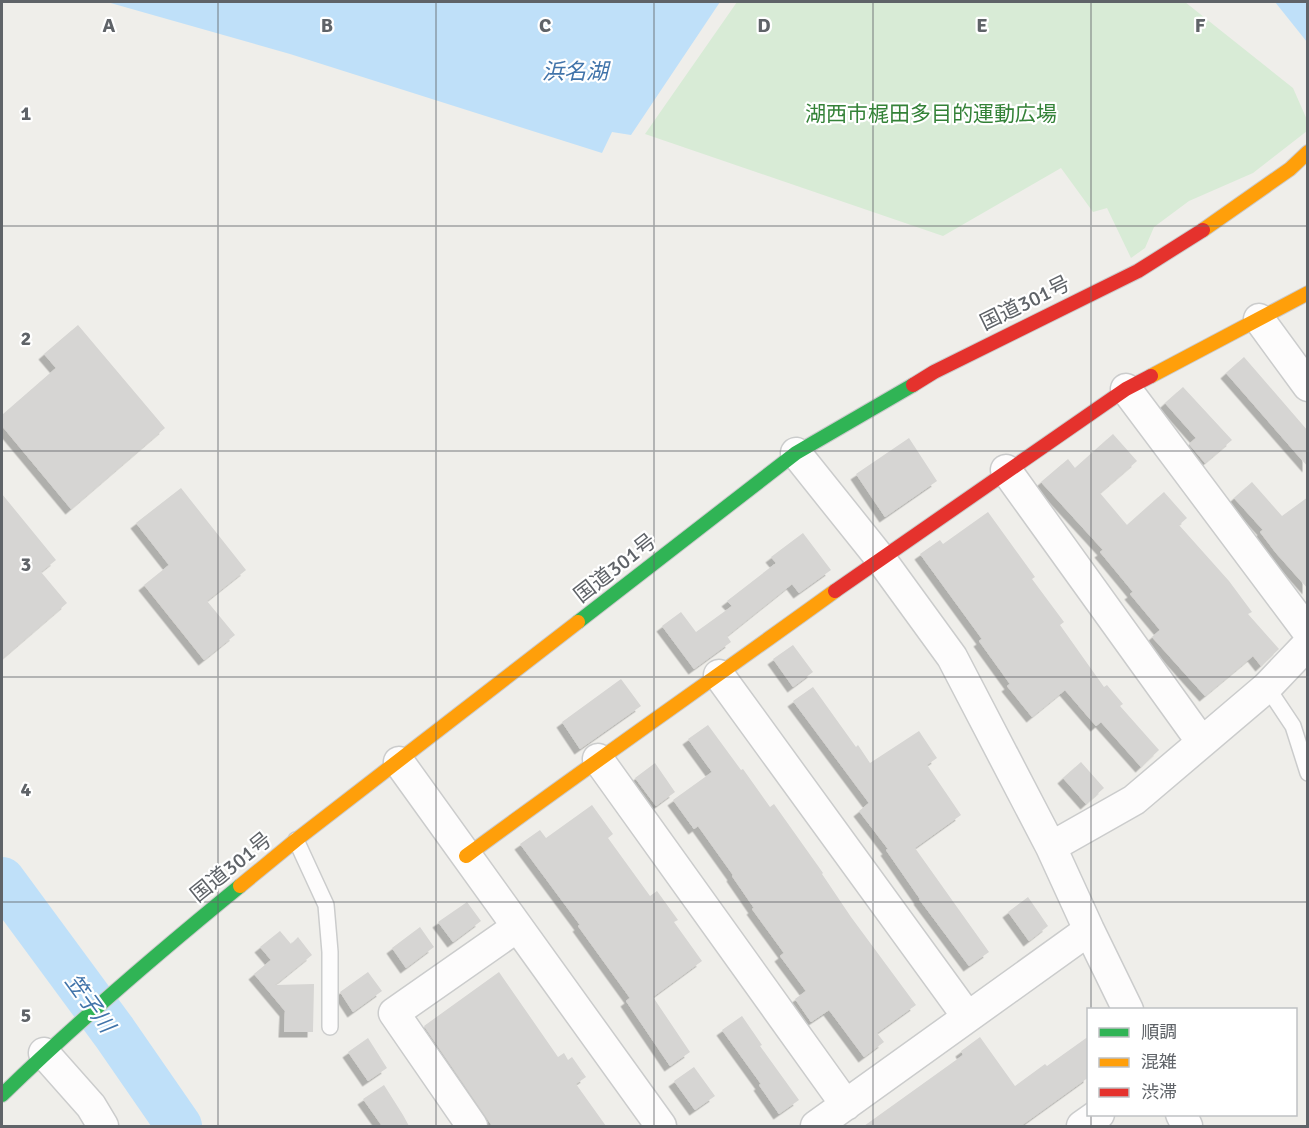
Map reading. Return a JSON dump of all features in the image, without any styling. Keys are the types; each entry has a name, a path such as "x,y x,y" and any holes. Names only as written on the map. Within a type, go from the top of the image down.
{"main road":[{"name":"国道301号","path":"2,1095 52,1045 134,973 296,840 796,453 934,372 1138,271 1225,216 1290,169 1308,153"},
{"path":"466,856 597,759 719,675 880,558 1126,388 1308,293"}],"street":[{"path":"1259,319 1308,386"},
{"path":"1126,388 1308,632"},
{"path":"796,453 880,558 952,657 1051,846 1127,1008"},
{"path":"1006,470 1201,741"},
{"path":"1051,846 1134,800 1267,687 1308,644"},
{"path":"719,675 967,1016"},
{"path":"597,759 846,1104"},
{"path":"399,762 662,1126"},
{"path":"472,1126 394,1013 517,927"},
{"path":"816,1126 1089,930"},
{"path":"52,1045 103,1126"},
{"path":"1083,1126 1097,1116"}],"lane":[{"path":"1267,687 1293,726 1308,773"},
{"path":"296,840 326,904 330,952 330,1027"}],"green space":[{"name":"湖西市梶田多目的運動広場","path":"737,2 1185,2 1293,88 1308,122 1307,131 1253,173 1189,201 1154,227 1145,248 1131,258 1107,208 1093,212 1061,168 943,236 645,134"}],"water":[{"name":"浜名湖","path":"107,2 720,2 631,135 612,132 602,153 290,54"},
{"path":"1275,2 1307,2 1307,42"}],"building":[{"path":"78,325 165,428 71,509 2,426 2,415 56,368 44,354"},
{"path":"1244,357 1308,431 1308,467 1226,373"},
{"path":"1183,387 1232,440 1205,463 1189,444 1196,438 1165,403"},
{"path":"1113,434 1137,461 1100,493 1127,525 1164,492 1187,518 1179,525 1229,581 1252,612 1248,614 1279,649 1261,666 1253,656 1205,696 1152,637 1160,630 1130,594 1133,592 1100,552 1103,550 1041,482 1068,459 1075,468"},
{"path":"909,438 937,481 885,517 856,474"},
{"path":"1252,482 1282,516 1308,497 1308,589 1276,553 1260,532 1263,530 1234,498"},
{"path":"181,488 246,570 207,601 235,635 204,660 144,585 169,565 136,523"},
{"path":"2,494 56,560 41,572 67,603 2,659"},
{"path":"988,512 1035,577 1032,579 1064,622 1060,625 1104,687 1107,685 1123,704 1120,706 1159,750 1141,767 1101,722 1096,726 1065,690 1032,717 1007,686 1010,684 979,641 982,639 920,554 940,540 943,544"},
{"path":"803,533 831,570 799,593 792,584 727,636 731,642 694,669 662,626 681,612 696,632 732,606 727,601 776,563 771,557"},
{"path":"793,645 813,672 793,687 773,659"},
{"path":"621,679 641,706 580,749 562,722"},
{"path":"813,687 870,763 919,731 937,758 927,765 961,815 915,848 989,952 969,966 919,899 886,850 888,849 859,811 869,803 793,701"},
{"path":"708,725 770,807 774,804 851,917 916,1005 877,1033 884,1042 864,1057 829,1010 811,1022 795,999 806,991 780,956 784,953 752,909 754,908 733,875 698,826 694,829 673,800 712,772 688,739"},
{"path":"1081,762 1104,788 1086,804 1063,778"},
{"path":"655,763 675,792 656,806 635,778"},
{"path":"592,805 613,834 608,838 650,896 657,891 678,920 674,922 702,961 653,997 690,1052 670,1066 626,1001 630,998 520,844 540,830 546,838"},
{"path":"1028,897 1048,926 1029,941 1008,912"},
{"path":"467,902 481,921 453,942 438,922"},
{"path":"420,927 434,947 406,968 392,948"},
{"path":"280,931 291,944 298,937 312,955 275,985 314,984 313,1032 284,1032 285,1011 254,974 271,960 260,947"},
{"path":"368,972 382,991 353,1012 340,992"},
{"path":"499,972 558,1057 564,1053 568,1060 572,1057 586,1077 576,1084 606,1126 492,1126 424,1026"},
{"path":"742,1016 762,1045 760,1046 799,1100 779,1114 759,1085 761,1084 722,1030"},
{"path":"980,1037 1015,1086 1045,1064 1047,1066 1087,1037 1087,1078 1021,1126 864,1126 963,1055 961,1051"},
{"path":"368,1038 387,1068 368,1081 348,1052"},
{"path":"694,1067 715,1096 695,1110 674,1081"},
{"path":"384,1085 409,1126 382,1126 363,1099"}],"waterway":[{"name":"笠子川","path":"2,880 114,1032 179,1126"}],"traffic: fast":[{"path":"578,622 796,453 913,385"},
{"path":"2,1095 119,988 240,886"}],"traffic: slow":[{"path":"1203,230 1290,169 1308,152"},
{"path":"1151,376 1308,293"},
{"path":"466,856 835,591"},
{"path":"240,886 578,622"}],"traffic: jam":[{"path":"913,385 934,372 1138,271 1203,230"},
{"path":"835,591 1126,389 1151,376"}]}
